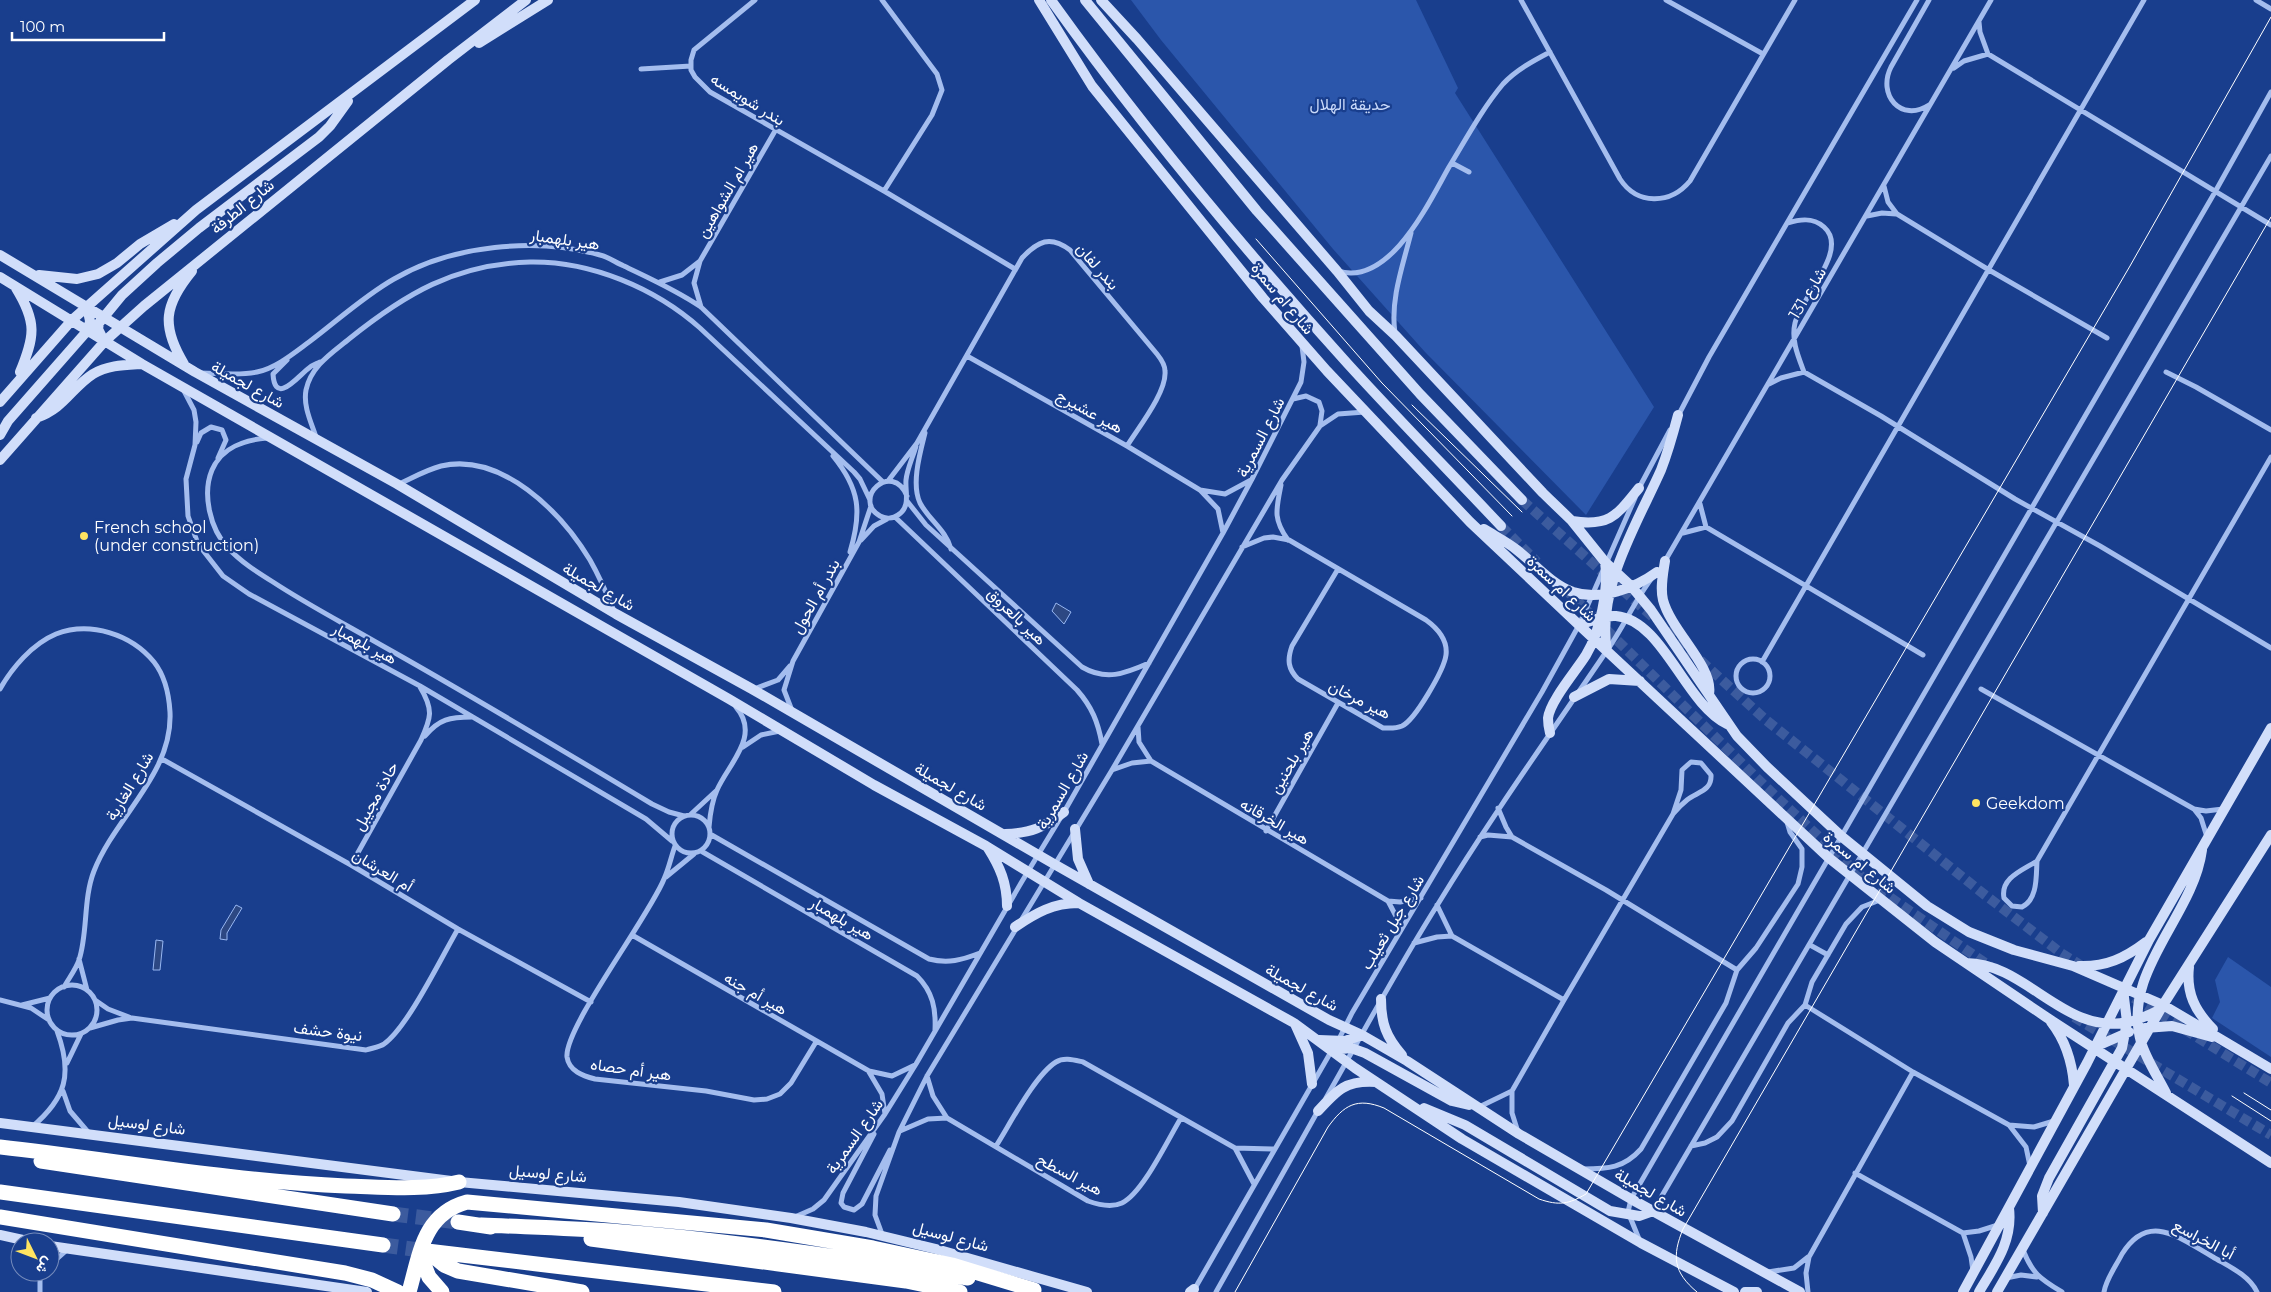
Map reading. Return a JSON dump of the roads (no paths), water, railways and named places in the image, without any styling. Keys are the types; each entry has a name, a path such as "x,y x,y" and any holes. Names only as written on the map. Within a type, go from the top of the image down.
{"highway":[{"path":"0,1147 233,1178 314,1185 416,1189 459,1182"},
{"path":"0,1155 393,1214"},
{"path":"0,1192 383,1245"},
{"path":"409,1292 424,1252 431,1225 446,1210 467,1202 484,1202 766,1230 873,1248 952,1265 1034,1290 886,1264 744,1245 611,1231 482,1225"},
{"path":"0,1217 345,1273 372,1280 398,1292"},
{"path":"458,1222 906,1281 960,1292"},
{"path":"424,1252 430,1277 442,1292"},
{"path":"424,1252 444,1265 458,1271 582,1292"},
{"path":"424,1252 774,1292"}],"street":[{"path":"428,35 463,0"},
{"name":"شارع الطرفة","path":"0,402 72,320 196,210 475,0"},
{"name":"شارع الطرفة","path":"0,460 105,341 211,250 526,0"},
{"path":"448,60 507,27 548,0"},
{"name":"بندر شويمسه","path":"754,0 694,50 691,66 695,77 710,92 775,131 884,191 1015,270"},
{"path":"882,0 937,74 942,90 932,115 884,191"},
{"name":"شارع ام سمرة","path":"1039,0 1092,86 1263,298 1302,343 1470,522 1579,625 1786,819 1829,858 1882,900 1965,963 2271,1163"},
{"name":"شارع ام سمرة","path":"1051,0 1129,105 1222,218 1347,363 1501,526"},
{"path":"1086,0 1257,211 1420,394 1522,500"},
{"name":"شارع ام سمرة","path":"1101,0 1138,38 1369,311 1396,336 1543,493 1572,521 1605,562 1632,587 1709,694 1728,724 1767,767 1841,836 1927,906 1969,932 2014,950 2073,966 2162,1007 2222,1039"},
{"path":"1521,0 1624,184 1640,196 1652,199 1674,195 1690,181 1795,0"},
{"path":"1666,0 1763,54"},
{"path":"1608,593 1605,562 1640,488 1678,415 1709,357 1917,0"},
{"path":"1928,0 1886,76 1885,85 1890,98 1896,105 1905,109 1919,109 1931,103"},
{"name":"شارع 131","path":"1639,596 1665,561 1700,503 1991,0"},
{"path":"1762,662 2082,109 2124,31 2144,0"},
{"path":"2256,0 2271,9"},
{"path":"1979,21 1980,32 1988,54 2082,109 2271,225"},
{"path":"1337,271 1348,273 1369,269 1394,250 1412,230 1478,119 1503,85 1512,75 1550,52"},
{"path":"1952,69 1964,61 1988,54"},
{"path":"641,69 691,66"},
{"path":"105,341 99,335 98,329 102,318 130,287 178,246 319,137 330,126 355,92"},
{"path":"1640,1243 1629,1216 1628,1208 1631,1199 2215,192 2271,92"},
{"name":"هير ام الشواهين","path":"701,308 694,284 700,261 775,131"},
{"path":"1414,1105 1465,1125 1604,1208 1629,1216 1639,1216 1653,1211 2271,156"},
{"path":"1452,162 1469,172"},
{"path":"1884,186 1888,202 1897,214 2107,338"},
{"path":"32,273 54,278 77,279 98,274 117,263 140,244 196,210"},
{"path":"1867,216 1882,213 1897,214"},
{"path":"1788,223 1804,220 1818,223 1829,232 1833,247 1829,259 1797,315 1794,340 1804,372 1898,426 2031,508 2058,522 2271,648"},
{"path":"1396,336 1393,322 1396,297 1412,230"},
{"name":"بندر لفان","path":"907,498 906,480 917,444 927,424 1015,270 1032,247 1045,241 1057,241 1070,250 1162,361 1166,375 1160,392 1127,446"},
{"name":"هير بلهمبار","path":"195,372 244,374 259,372 290,356 394,279 448,256 474,250 529,246 582,251 602,256 660,282 701,308 886,482"},
{"path":"184,365 169,334 168,314 177,291 211,250"},
{"name":"شارع لجميلة","path":"0,255 32,273 102,318 397,484 616,614 752,689 1054,864 1329,1020 1362,1035 1407,1061 1519,1134 1631,1199 1768,1272 1800,1292"},
{"name":"هير ام الشواهين","path":"660,282 682,274 700,261"},
{"name":"هير بلهمبار","path":"318,440 308,415 305,400 306,389 320,362 384,310 446,278 509,263 532,262 577,268 630,283 679,310 860,479 870,503"},
{"name":"شارع لجميلة","path":"0,277 142,364 729,699 874,785 986,846 1079,903 1294,1023 1319,1040 1335,1046 1347,1062 1414,1105 1462,1139 1640,1243 1734,1292"},
{"path":"16,287 27,304 32,325 32,344 17,381"},
{"path":"0,435 8,421 88,330 90,320 87,307"},
{"name":"شارع السمرية","path":"791,1218 813,1209 824,1200 885,1114 935,1032 1027,871 1064,812 1223,533 1293,399 1303,374 1304,354 1302,343"},
{"path":"290,356 273,374 274,382 279,387 286,388 293,384 310,367 320,362"},
{"name":"هير عشيرج","path":"967,356 1127,446 1200,490 1218,509 1223,533"},
{"path":"35,419 52,412 92,375 116,365 142,364"},
{"path":"1769,384 1781,378 1804,372"},
{"path":"2166,372 2196,386 2271,430"},
{"name":"هير بلهمبار","path":"180,384 194,410 196,422 195,444 186,479 188,516 198,544 223,576 249,594 420,686 646,818 674,843"},
{"path":"1293,399 1306,396 1319,402 1322,411 1320,426"},
{"name":"شارع السمرية","path":"883,1237 877,1224 875,1203 899,1132 928,1076 1015,927 1112,770 1282,480 1320,426 1338,414 1366,412"},
{"path":"1550,733 1548,717 1594,638 1603,617 1608,593 1623,550 1668,452 1678,415"},
{"name":"هير بالعروق","path":"927,424 918,467 920,503 947,537 952,549"},
{"name":"هير بلهمبار","path":"195,444 206,430 217,427 222,430 226,440 210,476 208,498 210,514 216,530 226,547 243,563 286,591 472,696 652,804 669,812 687,815"},
{"path":"216,460 230,448 240,444 254,439 273,438"},
{"name":"هير بلهمبار","path":"822,442 849,478 856,495 857,522 846,565"},
{"name":"بندر لفان","path":"886,482 917,444"},
{"path":"2037,861 2014,875 2004,888 2004,898 2012,906 2022,907 2031,900 2035,890 2037,861 2187,599 2271,457"},
{"path":"397,484 442,466 472,465 496,471 522,487 553,513 575,537 590,560 616,614"},
{"name":"هير عشيرج","path":"1200,490 1225,494 1252,479"},
{"name":"هير مرخان","path":"1282,480 1276,508 1276,518 1279,527 1289,540"},
{"path":"886,482 900,485 907,498 905,508 892,518 878,515 870,503 873,489 886,482"},
{"path":"1572,521 1605,522 1621,510 1640,488"},
{"name":"هير بالعروق","path":"907,498 926,525 1082,667 1091,673 1119,676 1149,663"},
{"name":"بندر أم الحول","path":"859,542 870,503"},
{"path":"1700,503 1706,527"},
{"name":"هير بالعروق","path":"892,518 1077,690 1092,709 1102,745"},
{"name":"بندر أم الحول","path":"794,713 787,701 784,690 793,662 859,542 874,526 892,518"},
{"path":"1470,522 1504,541 1558,584 1572,592 1608,593 1632,587 1657,572"},
{"path":"1682,533 1706,527 1806,584 1923,656"},
{"name":"هير مرخان","path":"1242,547 1264,538 1273,537 1289,540 1338,568 1437,628 1442,635 1446,654 1442,667 1416,714 1401,726 1392,729 1383,728 1298,679 1289,667 1288,656 1292,646 1338,568"},
{"path":"1665,561 1662,584 1665,606 1673,624 1706,673 1710,683 1709,694"},
{"name":"شارع جبل ثعيلب","path":"1192,1291 1335,1046 1344,1027 1538,701 1579,625 1605,562"},
{"name":"شارع جبل ثعيلب","path":"1216,1292 1437,905 1498,808 1628,619 1639,596"},
{"path":"1603,617 1607,651"},
{"path":"1579,625 1603,617 1628,619 1644,630 1658,644 1709,712 1728,724"},
{"name":"شارع الغارية","path":"0,689 10,674 31,650 54,634 74,628 93,629 123,637 154,662 166,685 170,714 162,759 105,849 94,870 88,891 79,959 64,987"},
{"path":"1749,659 1762,662 1770,674 1765,687 1757,692 1744,689 1736,678 1738,668 1749,659"},
{"name":"بندر أم الحول","path":"752,689 778,680 793,662"},
{"path":"1574,697 1609,679 1640,681"},
{"name":"حادة مجيبل","path":"352,865 421,740 430,716 427,699 420,686"},
{"path":"1981,689 2194,809 2206,811 2223,809"},
{"path":"717,790 673,826 674,843 684,853 701,851 708,844 709,827 717,790 742,748 746,734 743,718 729,699"},
{"name":"هير بلحنين","path":"1266,830 1338,703"},
{"name":"حادة مجيبل","path":"421,740 445,718 472,717"},
{"path":"1112,770 1132,763 1151,762 1139,742 1139,724"},
{"path":"1963,1292 2095,1047 2149,940 2271,728"},
{"path":"742,748 761,735 781,730"},
{"name":"أم العرشان","path":"162,759 591,1002"},
{"name":"هير الخرقانه","path":"1151,762 1388,901"},
{"path":"1519,1134 1512,1113 1512,1091 1673,814 1687,800 1705,790 1709,785 1711,775 1705,766 1692,762 1682,770 1680,790 1673,814"},
{"path":"1498,808 1512,837"},
{"path":"1997,1292 2141,1042 2142,1025 2139,996 2144,978 2200,869 2205,841 2201,818 2194,809"},
{"path":"1004,834 1033,831 1048,824 1064,812"},
{"path":"687,815 702,818 709,827"},
{"path":"1581,1169 1604,1170 1620,1166 1641,1149 1726,1003 1737,970 1756,948 1798,884 1802,867 1802,849 1790,832 1786,819"},
{"path":"1075,828 1078,859 1089,884"},
{"name":"هير بلهمبار","path":"710,834 929,959 943,962 960,961 981,953"},
{"path":"1479,838 1488,835 1512,837 1622,900 1737,970"},
{"path":"2142,1025 2162,1007 2271,835"},
{"name":"هير أم حصاه","path":"674,843 664,879 591,1002 569,1044 567,1058 576,1072 595,1079 706,1091 754,1100 767,1099 780,1094 791,1083 816,1042"},
{"path":"986,846 1002,872 1007,891 1007,906"},
{"name":"هير بلهمبار","path":"701,851 918,976 924,982 934,1002 935,1032"},
{"name":"هير أم حصاه","path":"664,879 695,853"},
{"path":"1388,901 1400,902 1421,898"},
{"path":"1691,1146 1711,1140 1728,1127 1788,1023 1805,1005 1812,982 1850,918 1868,904 1882,900"},
{"path":"1388,901 1398,920 1400,932"},
{"path":"1015,927 1036,913 1051,906 1079,903"},
{"path":"1437,905 1452,936"},
{"name":"نيوة حشف","path":"95,1000 108,1009 132,1018 366,1050 384,1045 397,1032 421,995 458,928"},
{"name":"هير أم جنه","path":"632,935 869,1072 892,1076 916,1064"},
{"path":"1414,943 1437,937 1452,936 1564,1000"},
{"path":"2073,966 2089,966 2112,962 2123,958 2149,940"},
{"path":"1810,945 1828,955"},
{"name":"شارع الغارية","path":"79,959 88,990"},
{"path":"1965,963 1993,966 2071,1013 2090,1021 2127,1028"},
{"path":"2189,964 2188,978 2193,1003 2204,1021 2222,1039 2271,1069"},
{"path":"21,1005 50,998 64,987 74,985 88,990 95,1000 98,1012 90,1028 81,1034 66,1063 63,1091 70,1111 90,1134"},
{"path":"2043,1214 2042,1196 2049,1178 2116,1061 2127,1028 2123,989"},
{"path":"49,1020 48,1005 50,998"},
{"path":"0,1000 21,1005 49,1020 57,1031 66,1063"},
{"path":"1382,1000 1382,1018 1386,1033 1407,1061"},
{"path":"1805,1005 1913,1072 2009,1125 2026,1147 2030,1168"},
{"path":"2046,1017 2058,1032 2068,1050 2073,1067 2074,1086"},
{"name":"نيوة حشف","path":"90,1028 132,1018"},
{"path":"1294,1023 1308,1053 1312,1084"},
{"path":"2095,1047 2127,1028 2142,1025 2172,1026 2222,1039"},
{"path":"57,1031 64,1035 81,1034"},
{"path":"1335,1046 1362,1035"},
{"path":"2141,1042 2166,1095"},
{"path":"1335,1046 1354,1048 1452,1101 1465,1106 1474,1106 1512,1091"},
{"path":"996,1146 1039,1079 1056,1062 1071,1059 1083,1062 1235,1148 1274,1149"},
{"name":"هير أم جنه","path":"869,1072 882,1094 885,1114"},
{"path":"1808,1292 1806,1273 1809,1257 1913,1072"},
{"path":"885,1114 843,1193 841,1203 844,1207 854,1210 862,1204 899,1132 928,1119 947,1118 933,1096 928,1076"},
{"path":"1318,1111 1343,1087 1358,1082 1377,1082"},
{"path":"31,1127 52,1107 63,1091"},
{"name":"هير السطح","path":"947,1118 1088,1201 1099,1205 1115,1205 1132,1197 1140,1187 1181,1118"},
{"path":"2009,1125 2034,1127 2054,1121"},
{"name":"شارع لوسيل","path":"0,1123 459,1182 679,1202 791,1218 936,1249 1086,1292"},
{"path":"1235,1148 1254,1184"},
{"path":"1856,1172 1963,1233 1979,1231 2001,1223"},
{"path":"1979,1292 2007,1242 2010,1225 2009,1207"},
{"name":"أبا الخراسع","path":"2104,1292 2116,1265 2128,1245 2141,1234 2151,1230 2162,1231 2178,1237 2236,1270 2254,1285 2257,1292"},
{"path":"1963,1233 1971,1257 1973,1272"},
{"path":"60,1248 367,1292"},
{"path":"60,1256 68,1249"},
{"path":"2022,1249 2028,1264 2038,1277 2062,1292"},
{"path":"1768,1272 1794,1268 1809,1257"},
{"path":"2005,1279 2021,1275 2038,1277"},
{"path":"1745,1292 1757,1292"}],"tunnel":[{"path":"1522,500 1655,619"},
{"path":"1501,526 1537,562"},
{"path":"1564,588 1767,788 1865,880 1991,967"},
{"path":"1667,630 1766,720 1985,895 2061,953 2085,968"},
{"path":"2121,990 2271,1083"},
{"path":"2074,1017 2271,1135"},
{"path":"393,1214 458,1222"},
{"path":"383,1245 427,1251"}],"tram line":[{"path":"1235,1292 1328,1127 1346,1108 1359,1103 1384,1108 1539,1199 1552,1203 1564,1203 1586,1194 2130,266 2271,17"},
{"path":"1697,1292 1683,1278 1677,1263 1677,1247 1683,1229 2271,217"},
{"path":"1256,239 1382,383 1512,516"},
{"path":"1412,405 1522,512"},
{"path":"2244,1093 2271,1110"},
{"path":"2232,1096 2271,1121"}],"place":[{"name":"French school (under construction)","path":"84,536"},
{"name":"Geekdom","path":"1976,803"}],"park label":[{"name":"حديقة الهلال","path":"1350,104"}]}
